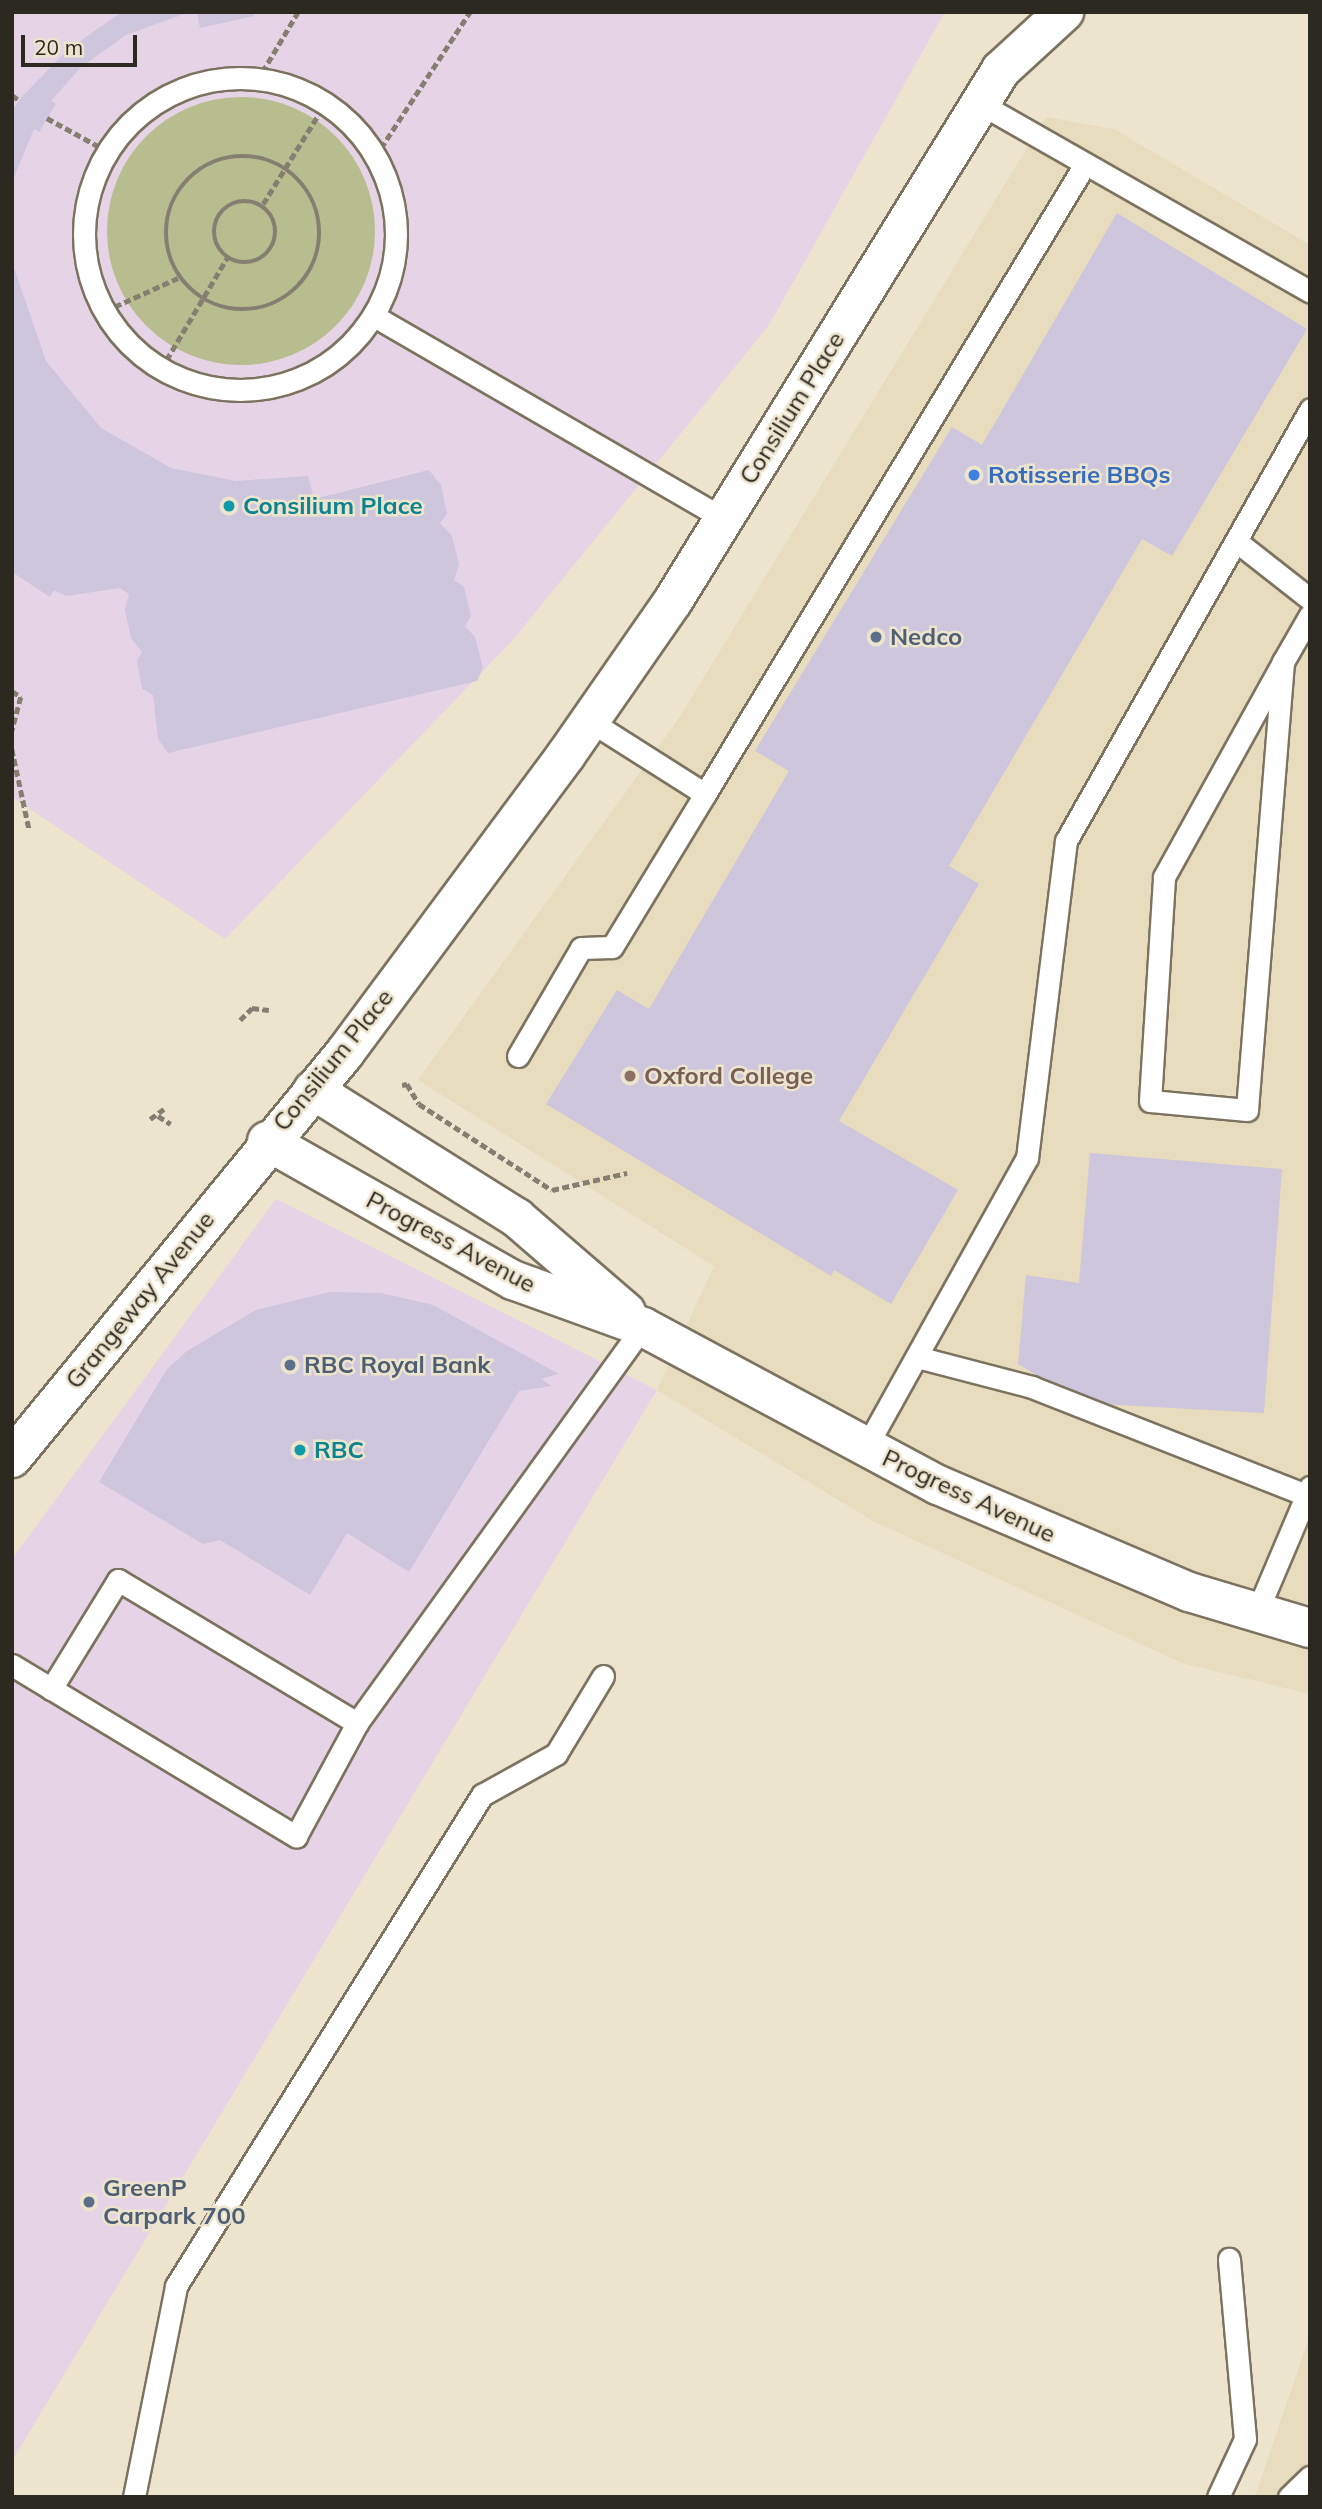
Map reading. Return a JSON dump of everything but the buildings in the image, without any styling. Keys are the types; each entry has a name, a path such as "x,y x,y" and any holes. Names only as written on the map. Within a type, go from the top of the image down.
{"street":[{"name":"Consilium Place","path":"267,1141 313,1090 590,721 724,519 1001,71 1064,12"},
{"name":"Progress Avenue","path":"313,1090 517,1218 643,1327"},
{"name":"Progress Avenue","path":"267,1141 513,1280 643,1327 866,1447 1063,1541 1256,1615 1310,1628"},
{"name":"Grangeway Avenue","path":"12,1458 267,1141"}],"lane":[{"path":"227,76 257,81 300,88 351,121 388,177 397,255 374,316 355,343 311,376 234,392 161,369 105,311 87,270 84,215 107,151 158,99 227,76"},
{"path":"981,104 1310,292"},
{"path":"518,1056 581,948 612,947 1085,164"},
{"path":"374,316 724,519"},
{"path":"866,1447 1027,1158 1066,841 1310,409"},
{"path":"1236,541 1310,599"},
{"path":"1283,662 1247,1110 1150,1101 1164,877 1283,662 1310,615"},
{"path":"590,721 705,794"},
{"path":"12,1665 296,1836 357,1723 643,1327"},
{"path":"917,1357 1032,1387 1308,1491 1256,1615"},
{"path":"51,1689 118,1580 357,1723"},
{"path":"134,2497 176,2286 482,1795 556,1754 603,1676"},
{"path":"1218,2497 1245,2439 1229,2259"},
{"path":"1289,2497 1310,2477"}],"path":[{"path":"257,81 298,12"},
{"path":"375,157 470,12"},
{"path":"12,95 19,100"},
{"path":"263,204 325,104"},
{"path":"47,118 107,151"},
{"path":"252,154 286,166 313,197 322,237 309,275 280,303 240,312 202,300 178,278 164,244 168,208 186,177 217,158 252,154"},
{"path":"243,200 263,204 276,220 271,249 246,264 227,258 215,243 214,223 225,206 243,200"},
{"path":"161,369 227,258"},
{"path":"105,311 178,278"},
{"path":"12,691 21,697 12,731"},
{"path":"12,749 29,828"},
{"path":"250,1001 252,1007"},
{"path":"252,1007 269,1010"},
{"path":"240,1020 252,1007"},
{"path":"402,1086 407,1084 419,1104 552,1190 627,1173"},
{"path":"150,1119 158,1116 164,1109"},
{"path":"158,1116 171,1124"}],"shaded area":[{"path":"12,12 945,12 769,325 512,641 225,939 12,797"},
{"path":"1046,117 1114,129 1310,245 1310,1694 1182,1663 873,1521 657,1390 714,1266 418,1080 679,718"},
{"path":"276,1199 657,1390 12,2461 12,1559"},
{"path":"1310,2334 1310,2497 1255,2497"}],"green space":[{"path":"241,97 292,107 336,136 365,180 375,231 365,282 336,326 292,355 241,365 190,355 146,326 117,282 107,231 117,180 146,136 190,107"}],"place":[{"name":"Rotisserie BBQs","path":"974,475"},
{"name":"Consilium Place","path":"229,506"},
{"name":"Nedco","path":"876,637"},
{"name":"Oxford College","path":"630,1076"},
{"name":"RBC Royal Bank","path":"290,1365"},
{"name":"RBC","path":"300,1450"},
{"name":"GreenP Carpark 700","path":"89,2202"}]}
